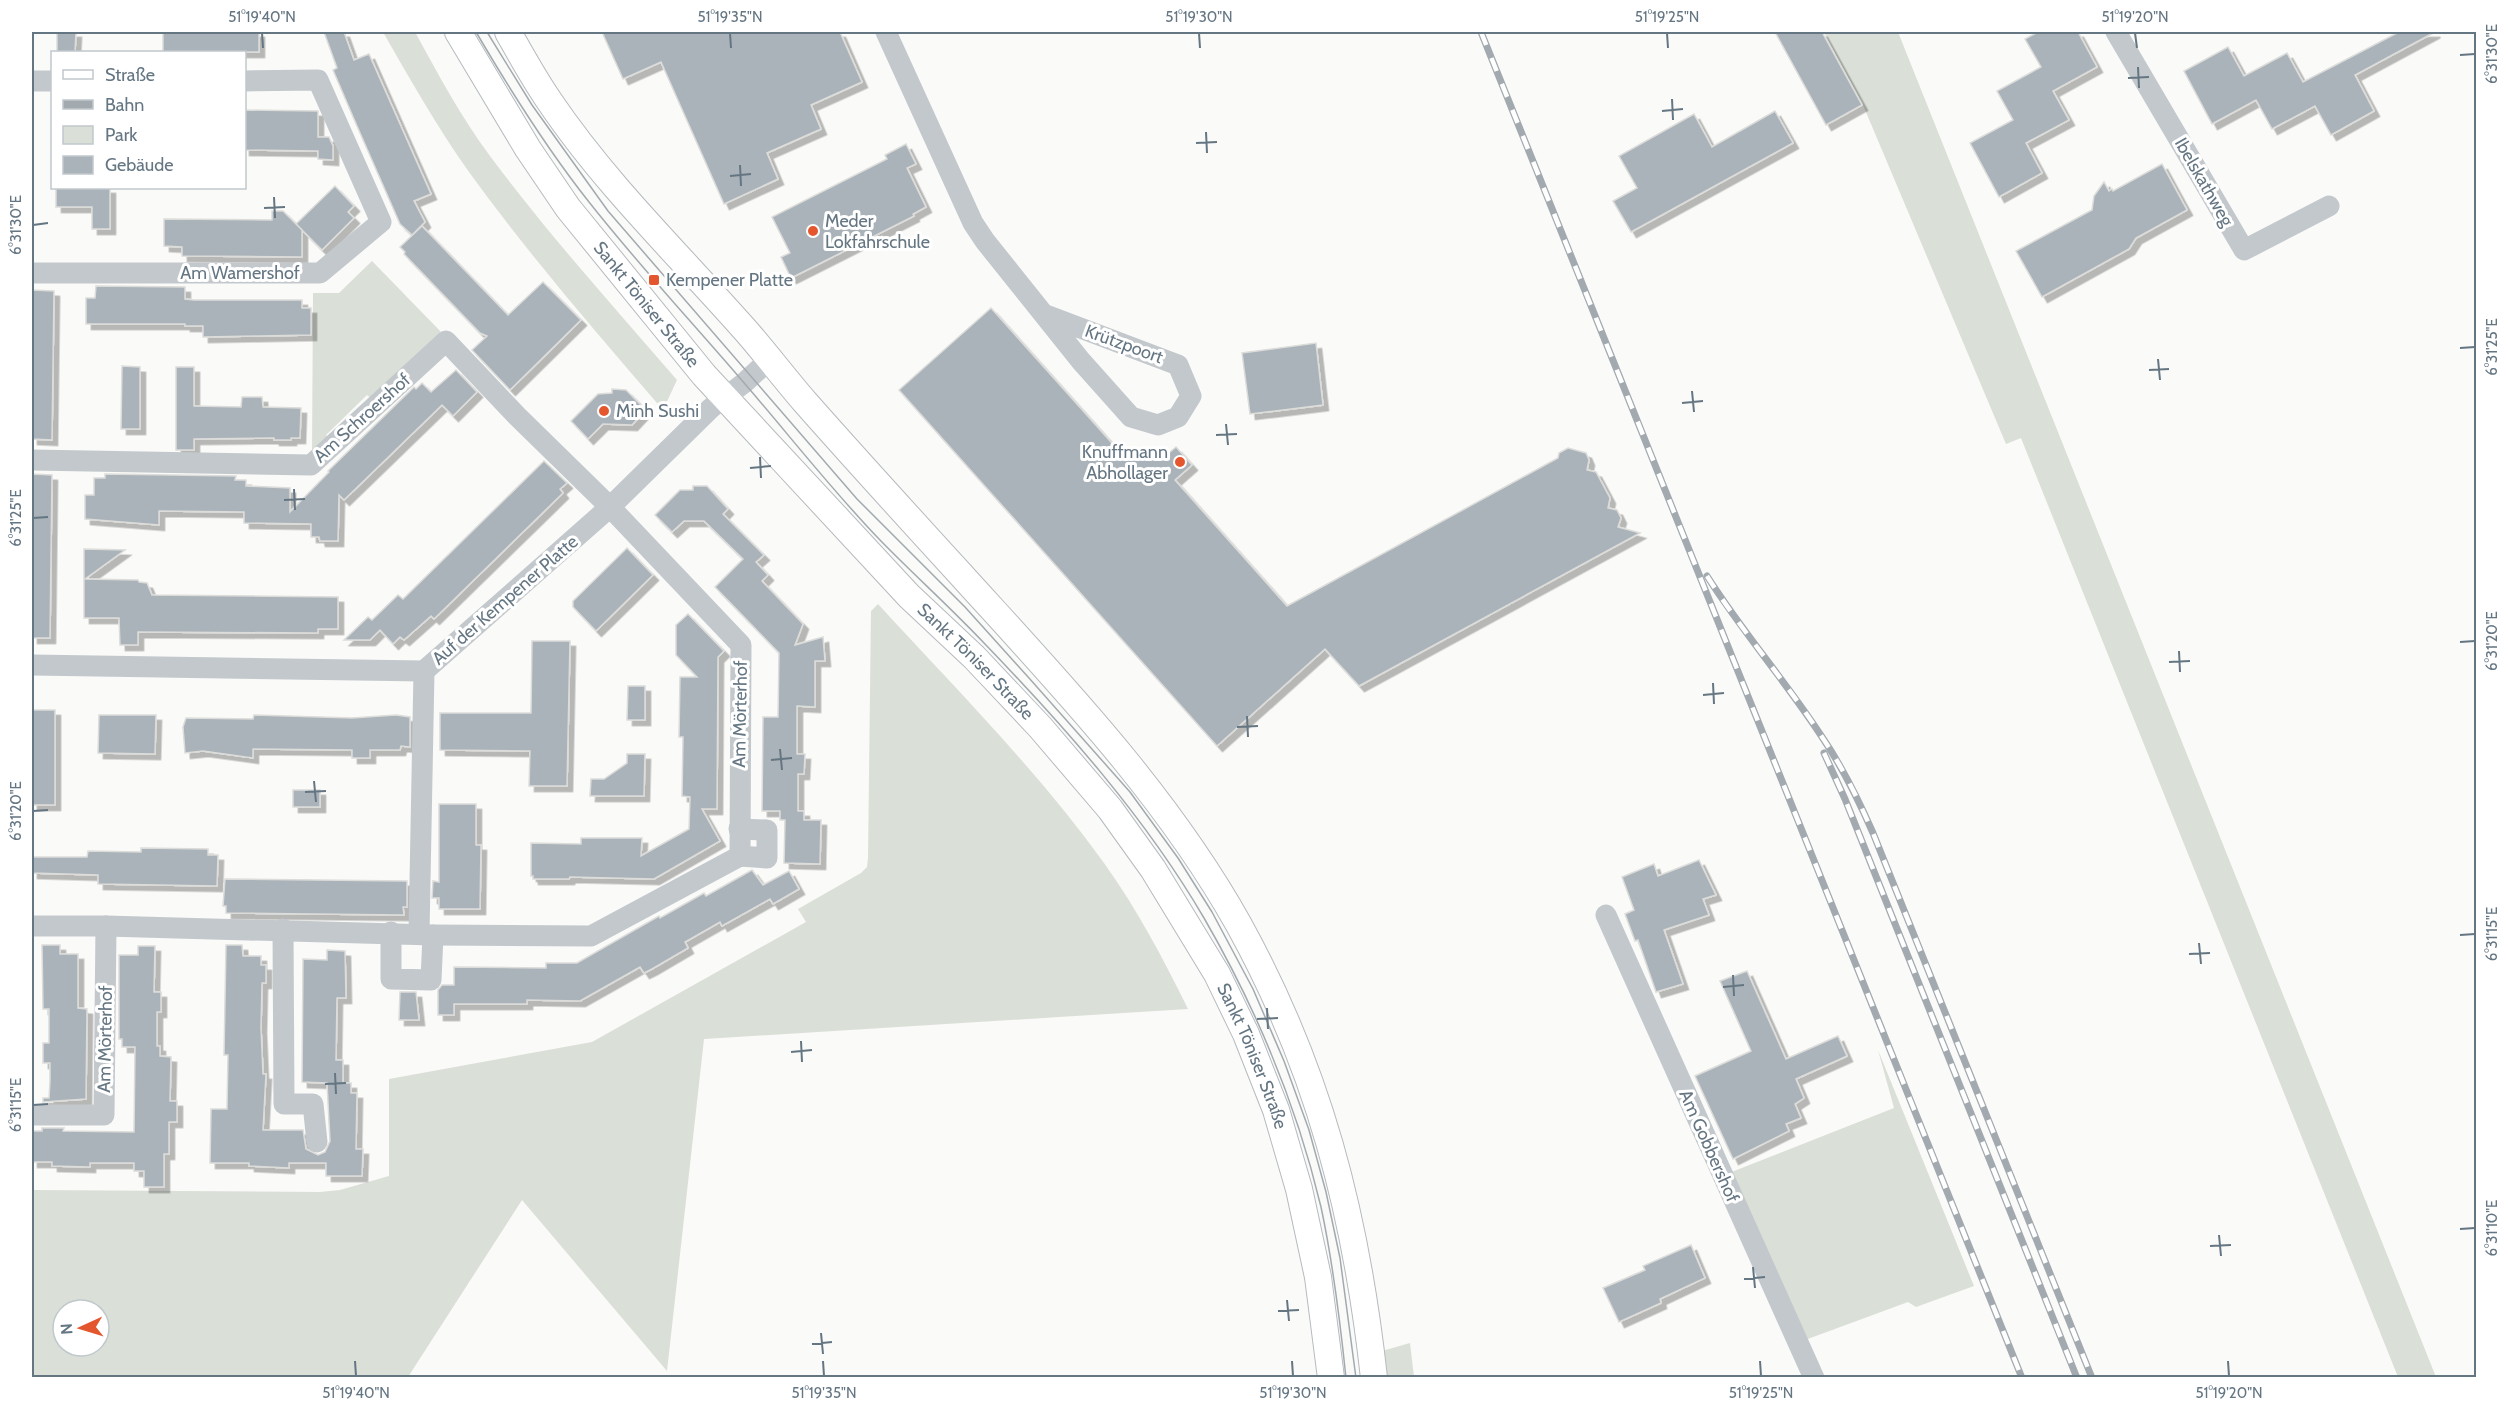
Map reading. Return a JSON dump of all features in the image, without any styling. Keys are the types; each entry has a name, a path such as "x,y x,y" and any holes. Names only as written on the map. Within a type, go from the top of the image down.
{"main road":[{"name":"Sankt Töniser Straße","path":"458,32 528,149 568,208 704,375 909,596 974,657 1040,727 1110,809 1175,903 1217,974 1246,1034 1276,1110 1299,1189 1313,1255 1331,1377"},
{"path":"508,32 549,102 582,146 769,360 1099,730 1153,797 1218,889 1274,993 1319,1104 1350,1219 1361,1278 1374,1377"}],"street":[{"name":"Krützpoort","path":"886,32 973,224 1081,361 1131,417 1158,425 1178,417 1191,396 1178,365 1046,315"},
{"name":"Ibelskathweg","path":"2116,32 2244,250 2329,206"},
{"name":"Am Wamershof","path":"32,273 320,273 381,222 318,80 246,81"},
{"path":"32,81 51,81"},
{"name":"Am Schroershof","path":"32,460 311,465 446,341 517,416 610,507"},
{"name":"Auf der Kempener Platte","path":"32,665 424,671 610,507 711,408 769,360"},
{"name":"Am Mörterhof","path":"32,926 283,929 426,935 591,936 740,856 741,645 610,507"},
{"path":"391,932 391,979 431,980 426,935 424,671"},
{"name":"Am Gobbershof","path":"1606,915 1814,1377"},
{"name":"Am Mörterhof","path":"32,1115 104,1114 106,926"},
{"path":"283,929 284,1104 313,1104 317,1142"}],"green space":[{"path":"383,32 415,32 460,111 490,156 558,242 677,380 663,410 563,293 469,172 424,103"},
{"path":"1824,32 1898,32 2436,1377 2398,1377 2021,438 2006,444 1863,105"},
{"path":"372,261 441,332 372,399 367,395 326,435 330,440 312,453 313,293 339,293"},
{"path":"878,604 995,730 1078,829 1116,880 1138,916 1188,1009 704,1039 667,1371 522,1200 408,1377 32,1377 32,1190 320,1192 340,1190 389,1176 389,1079 592,1042 806,922 798,909 861,873 867,867 871,611"},
{"path":"1878,1050 1974,1286 1916,1307 1908,1302 1805,1340 1729,1173 1894,1108"},
{"path":"1410,1343 1414,1377 1385,1377 1382,1351"}],"building":[{"path":"57,32 76,32 75,51 57,51"},
{"path":"163,32 259,32 259,52 163,51"},
{"path":"324,32 344,32 354,60 369,54 431,194 414,201 425,222 412,235 400,224 357,126 333,70 337,68"},
{"path":"602,32 840,32 862,82 811,105 821,129 767,153 778,179 724,204 661,62 623,79"},
{"path":"1775,32 1822,32 1862,105 1826,125"},
{"path":"2038,32 2078,32 2097,67 2053,91 2069,120 2026,143 2042,173 1999,197 1970,143 2013,120 1997,91 2041,67 2025,39"},
{"path":"2399,32 2435,32 2355,75 2374,111 2331,135 2315,106 2272,129 2256,100 2212,124 2184,71 2228,47 2244,76 2287,53 2303,82"},
{"path":"246,110 318,111 318,137 329,137 333,146 333,160 318,159 318,151 246,150"},
{"path":"1775,111 1793,143 1631,232 1613,201 1637,188 1619,156 1694,114 1712,147"},
{"path":"906,144 916,164 907,168 926,207 913,214 914,216 791,278 781,257 790,253 772,217 887,159 885,155"},
{"path":"2162,164 2187,210 2136,238 2129,249 2042,297 2016,251 2092,210 2094,196 2104,182 2109,191 2112,189 2113,191"},
{"path":"335,186 354,206 348,212 354,218 322,250 296,224"},
{"path":"56,189 110,189 110,229 92,229 92,207 56,207"},
{"path":"272,211 283,211 302,230 302,257 182,256 182,247 164,246 164,219 272,220"},
{"path":"422,226 508,315 543,282 581,320 510,390 472,350 487,336 480,333 404,254 405,252 400,247"},
{"path":"96,286 185,287 185,299 194,300 302,300 302,308 311,308 311,335 203,337 203,326 185,326 185,324 86,324 86,298 95,298"},
{"path":"32,290 54,291 52,440 32,439"},
{"path":"991,308 1127,460 1140,449 1157,450 1163,458 1176,447 1192,465 1175,480 1287,606 1558,458 1559,453 1568,448 1586,453 1589,460 1587,470 1596,472 1610,498 1608,508 1617,510 1621,518 1618,527 1640,533 1359,686 1325,649 1217,746 899,390"},
{"path":"1316,343 1323,405 1250,414 1242,353"},
{"path":"122,366 140,367 140,429 121,429"},
{"path":"176,367 194,367 194,406 241,407 242,397 262,397 263,407 301,408 300,438 291,438 291,440 274,440 274,438 194,439 194,450 176,450"},
{"path":"456,370 477,392 453,416 442,405 344,500 339,495 338,541 320,541 319,537 311,537 311,524 244,523 244,512 159,511 159,525 85,519 85,495 94,495 94,478 105,478 105,474 236,476 235,480 246,480 246,486 290,488 290,512 328,471 414,387 416,389 422,383 431,392"},
{"path":"612,389 626,390 646,410 632,425 603,424 588,439 571,421 598,394 612,393"},
{"path":"544,461 567,483 560,489 563,493 434,619 431,616 404,640 400,637 393,644 380,630 370,640 344,640 368,617 372,620 398,595 403,599"},
{"path":"32,474 52,475 50,638 32,638"},
{"path":"693,486 707,486 728,509 723,514 764,555 756,562 768,575 762,581 803,624 795,645 823,637 825,661 815,661 815,707 797,706 797,754 805,754 804,774 798,774 798,811 804,811 804,820 821,820 820,864 784,863 785,820 780,820 780,811 762,811 763,717 778,717 779,653 715,587 743,559 704,521 684,521 672,532 655,515 680,490 693,490"},
{"path":"627,548 653,575 596,631 573,607 573,601"},
{"path":"84,549 125,550 85,579 138,580 147,583 152,595 338,597 338,629 318,629 318,633 138,632 138,645 120,645 119,618 84,618"},
{"path":"688,614 724,651 718,657 717,809 702,809 720,841 654,879 570,877 569,879 533,879 531,876 531,843 581,844 581,838 642,838 641,856 689,829 690,797 682,796 683,737 679,737 680,677 697,677 676,655 676,625"},
{"path":"532,641 570,641 567,786 529,786 530,751 440,750 440,713 531,713"},
{"path":"628,686 645,686 645,720 627,720"},
{"path":"32,710 55,710 55,805 32,805"},
{"path":"99,715 156,715 155,754 98,753"},
{"path":"254,715 352,718 396,715 410,717 410,747 401,746 400,750 370,750 370,758 352,758 352,750 253,749 253,758 203,751 185,753 183,727 186,718 253,719"},
{"path":"627,754 645,754 644,796 590,796 591,779 604,779 627,763"},
{"path":"293,790 320,790 320,807 293,807"},
{"path":"439,804 476,804 476,845 481,845 480,909 439,909 439,898 432,898 433,881 439,882"},
{"path":"141,848 208,849 208,855 218,855 217,886 98,884 98,875 32,873 32,857 87,857 88,851 141,852"},
{"path":"1699,860 1716,895 1703,899 1709,915 1664,930 1683,984 1656,992 1638,940 1635,941 1625,914 1634,910 1622,877 1654,864 1658,876"},
{"path":"752,870 763,885 789,871 799,889 773,904 770,899 722,926 720,922 685,942 688,948 652,969 644,973 640,967 580,1001 527,1000 527,1004 454,1004 454,1015 438,1015 438,990 442,985 454,985 454,967 546,968 546,963 577,963 659,916 660,918 704,893 706,896"},
{"path":"225,879 407,881 407,907 403,907 404,915 226,913 226,906 223,906"},
{"path":"42,945 60,945 60,954 78,954 78,1008 87,1009 86,1099 43,1102 43,1098 49,1098 50,1063 43,1063 43,1043 49,1043 49,1009 43,1009"},
{"path":"226,945 242,945 243,956 261,956 261,965 266,965 266,983 262,983 261,1028 263,1074 266,1074 263,1130 303,1130 306,1149 318,1155 325,1152 330,1141 327,1083 302,1082 303,959 327,960 327,950 345,951 346,998 337,998 336,1060 343,1060 343,1083 351,1083 351,1093 357,1093 356,1149 363,1149 362,1176 326,1176 326,1163 289,1163 289,1168 249,1166 249,1163 210,1163 211,1109 227,1109 228,1055 224,1055"},
{"path":"138,946 155,946 154,992 161,992 161,1012 157,1012 157,1046 160,1046 160,1056 171,1057 170,1101 177,1101 177,1122 169,1122 169,1154 164,1154 164,1187 144,1187 144,1171 134,1171 134,1163 90,1163 90,1167 52,1166 52,1162 32,1162 32,1131 42,1131 42,1128 64,1128 63,1131 134,1132 135,1047 122,1047 122,1039 119,1039 119,955 138,955"},
{"path":"1747,971 1786,1059 1838,1036 1847,1056 1796,1079 1804,1098 1795,1104 1801,1118 1786,1124 1789,1131 1733,1159 1695,1076 1751,1051 1720,981"},
{"path":"400,992 416,992 419,1020 399,1020"},
{"path":"1691,1245 1705,1278 1660,1299 1661,1303 1619,1322 1603,1288 1645,1270 1643,1266"}],"tram line":[{"path":"476,32 573,182 626,247 861,519 971,630 1074,740 1130,809 1181,881 1223,952 1258,1022 1300,1132 1325,1228 1336,1292 1346,1378"},
{"path":"487,32 532,105 608,211 857,499 965,607 1130,792 1178,858 1212,912 1253,989 1284,1061 1309,1130 1326,1192 1340,1258 1356,1378"}],"railway":[{"path":"1481,32 2022,1378"},
{"path":"1707,576 1735,618 1810,719 1857,797 2092,1378"},
{"path":"1824,753 1845,799 2077,1378"}],"place":[{"name":"Meder Lokfahrschule","path":"813,231"},
{"name":"Kempener Platte","path":"654,280"},
{"name":"Minh Sushi","path":"604,411"},
{"name":"Knuffmann Abhollager","path":"1180,462"}]}
